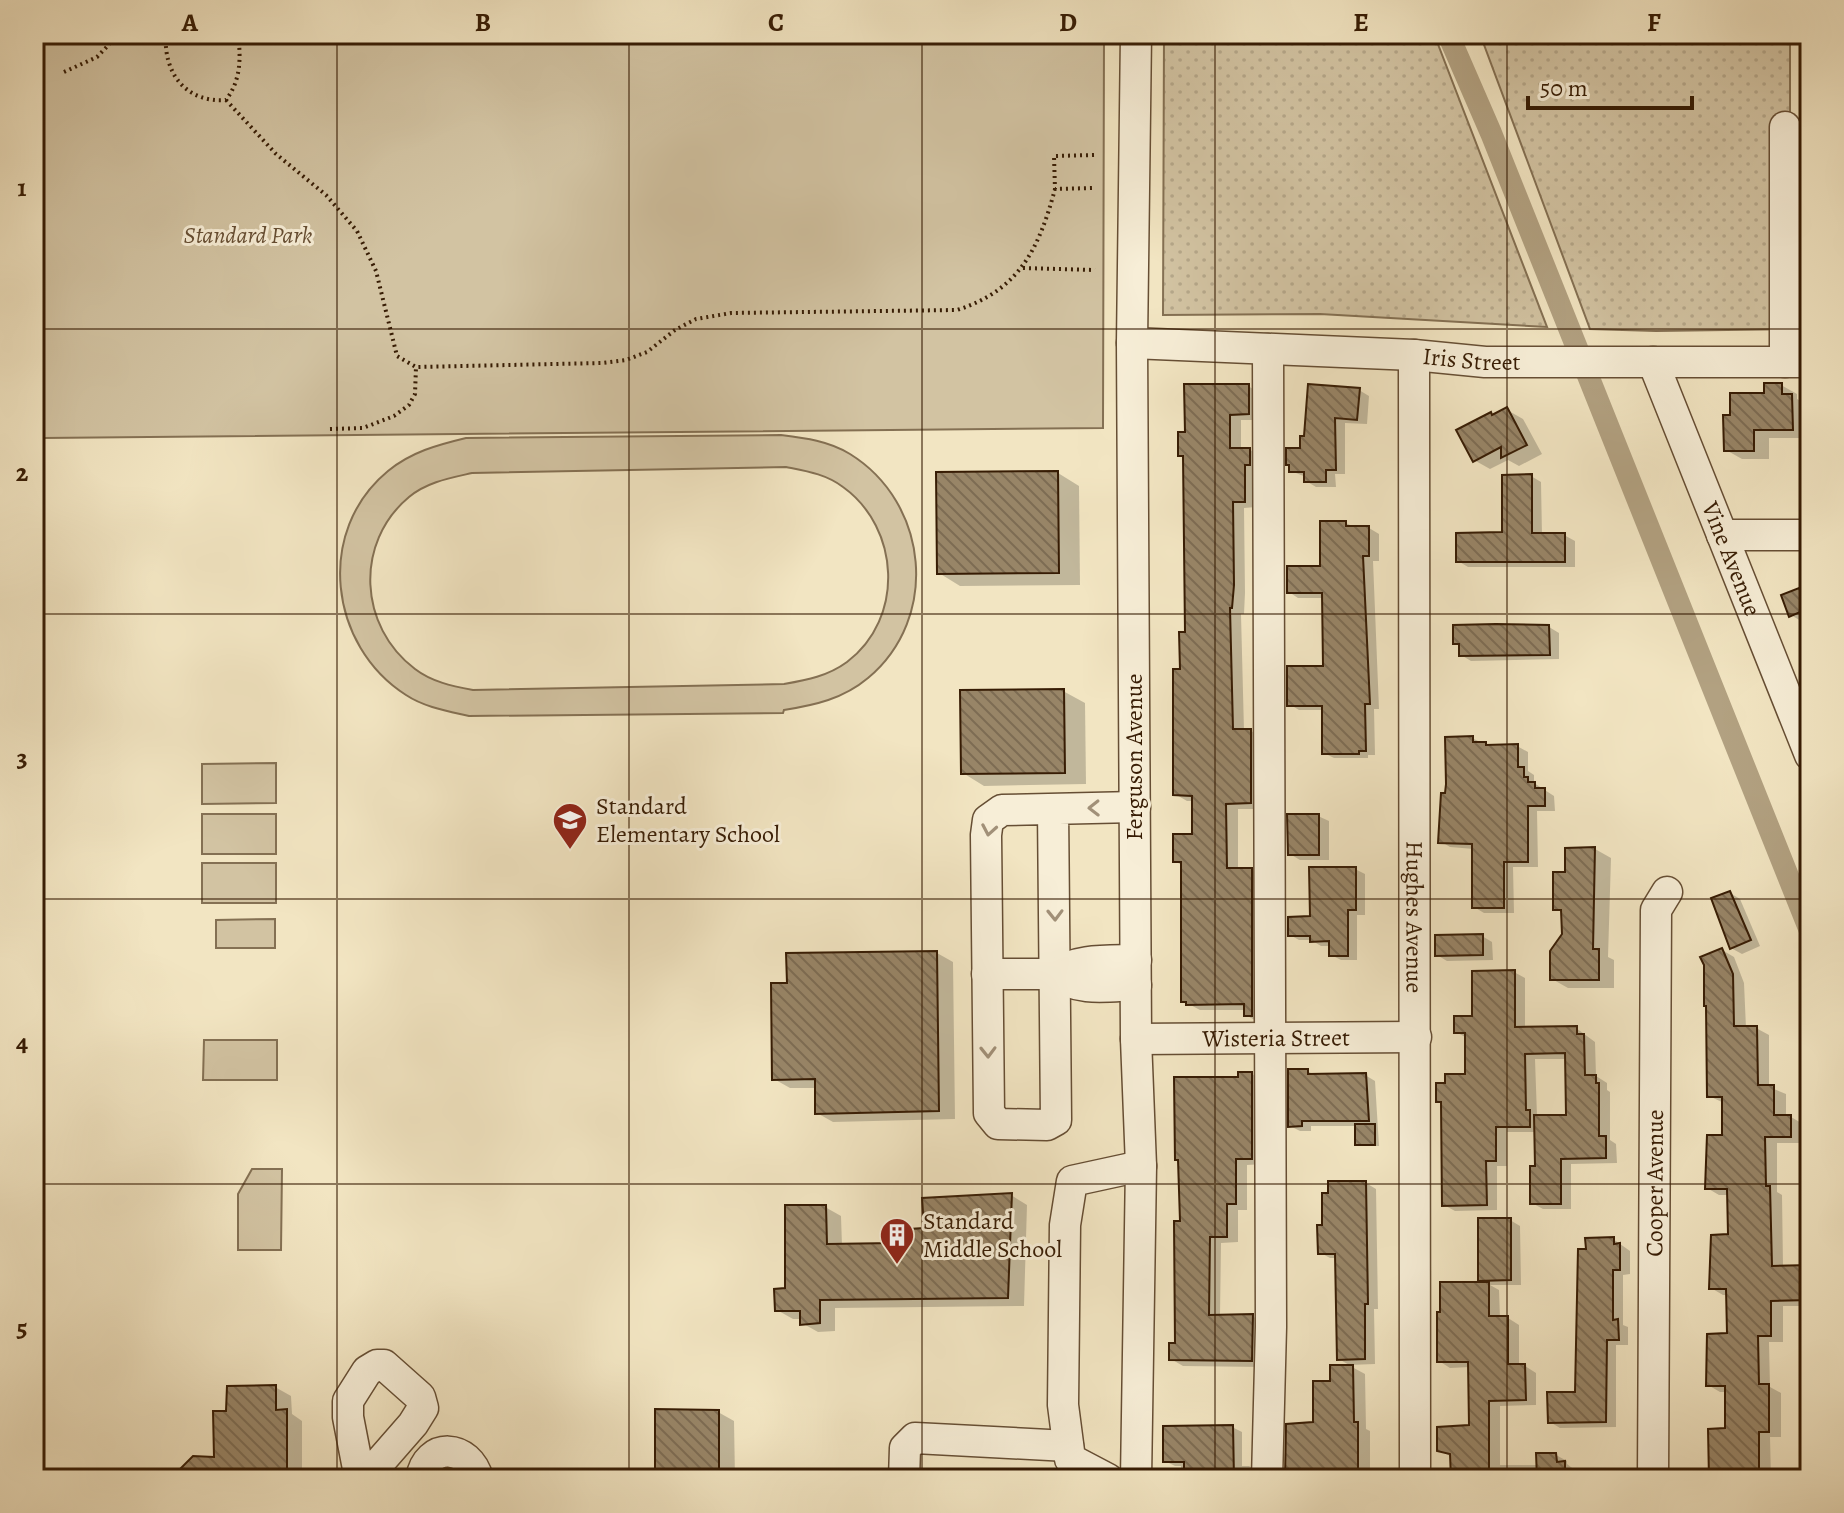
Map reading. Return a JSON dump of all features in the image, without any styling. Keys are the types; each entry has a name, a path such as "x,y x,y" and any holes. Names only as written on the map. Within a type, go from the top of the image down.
{"street":[{"name":"Ferguson Avenue","path":"1136,34 1132,343 1136,1039 1141,1166 1136,1479"},
{"path":"1785,127 1797,362"},
{"name":"Iris Street","path":"1132,343 1523,362 1797,362"},
{"path":"1267,1479 1271,1327 1268,349"},
{"name":"Hughes Avenue","path":"1414,355 1415,1479"},
{"name":"Vine Avenue","path":"1653,362 1722,535 1798,695 1810,755"},
{"path":"1722,535 1810,535"},
{"path":"1053,809 1056,1120 1047,1125 998,1124 989,1113 988,820 1002,810 1135,807"},
{"name":"Cooper Avenue","path":"1653,1479 1656,910 1667,892"},
{"path":"987,974 1056,974 1066,983 1078,986 1136,973"},
{"name":"Wisteria Street","path":"1136,1039 1416,1037"},
{"path":"1108,1479 1070,1459 1063,1405 1065,1225 1072,1181 1141,1166"},
{"path":"904,1479 905,1448 915,1438 1068,1446"},
{"path":"421,1479 430,1458 446,1452 459,1454 470,1461 478,1479"}],"path":[{"path":"64,72 97,57 119,34"},
{"path":"152,34 165,42 238,35 240,67 235,88 226,100 211,101 191,94 175,81 165,42 166,34"},
{"path":"226,100 276,154 326,195 357,231 376,271 397,356 416,367 626,360 647,352 675,330 696,319 731,313 957,310 973,305 1001,289 1023,268 1038,241 1055,189 1054,156 1094,155"},
{"path":"1055,189 1094,188"},
{"path":"1023,268 1095,270"},
{"path":"330,429 363,428 394,416 409,405 415,394 416,367"}],"green space":[{"name":"Standard Park","path":"34,34 1104,34 1103,428 43,438"},
{"path":"1164,34 1434,34 1547,327 1320,314 1163,315"},
{"path":"1480,34 1790,34 1790,329 1590,329"},
{"path":"781,435 834,446 850,454 876,475 896,501 909,531 916,562 915,594 907,625 891,653 868,678 828,700 784,710 783,713 469,716 420,703 380,674 360,648 347,618 341,587 341,555 349,524 365,496 388,471 415,454 466,438","holes":["786,467 816,474 843,487 862,504 876,525 885,549 888,573 886,598 879,622 866,644 847,662 817,677 784,684 473,690 435,680 415,669 396,651 383,631 374,608 370,584 379,537 391,516 409,497 439,481 472,473"]},
{"path":"276,763 276,803 202,804 202,764"},
{"path":"202,814 276,814 276,854 202,854"},
{"path":"202,863 276,863 276,903 202,903"},
{"path":"275,919 275,948 216,948 216,920"},
{"path":"204,1040 277,1040 277,1080 203,1080"},
{"path":"252,1169 282,1169 281,1250 238,1250 238,1194"}],"building":[{"path":"1764,383 1782,383 1782,394 1792,394 1793,430 1754,430 1754,451 1724,451 1723,415 1730,415 1730,393 1764,393"},
{"path":"1184,384 1249,384 1249,414 1230,415 1230,448 1250,448 1250,465 1245,465 1245,502 1233,502 1234,585 1230,608 1233,729 1251,729 1251,803 1226,804 1227,868 1252,868 1252,1016 1244,1016 1244,1004 1186,1005 1186,1002 1181,1002 1181,862 1173,862 1173,834 1192,834 1192,796 1173,795 1173,669 1180,669 1179,632 1185,632 1183,456 1178,456 1178,432 1185,432"},
{"path":"1308,384 1360,388 1357,420 1335,418 1336,470 1326,470 1326,482 1304,482 1304,472 1289,472 1289,465 1286,465 1286,448 1300,448 1300,436 1304,436"},
{"path":"1507,407 1527,445 1501,458 1501,447 1473,462 1456,430"},
{"path":"1058,471 1059,573 937,574 936,472"},
{"path":"1532,474 1532,533 1565,533 1565,562 1456,562 1456,533 1502,532 1502,475"},
{"path":"1320,521 1346,521 1346,526 1369,526 1369,556 1363,556 1370,704 1365,704 1366,751 1359,751 1359,754 1322,754 1322,706 1287,706 1287,666 1323,666 1322,593 1287,593 1287,566 1320,566"},
{"path":"1799,588 1807,609 1789,617 1781,595"},
{"path":"1453,625 1549,625 1550,655 1459,656 1459,644 1453,644"},
{"path":"1064,689 1065,773 961,774 960,690"},
{"path":"1473,736 1473,742 1486,742 1486,745 1518,744 1518,767 1524,767 1524,777 1528,777 1528,782 1535,782 1535,788 1545,788 1545,806 1528,806 1528,862 1504,862 1504,908 1472,908 1472,844 1438,843 1441,793 1445,793 1446,784 1445,737"},
{"path":"1287,814 1319,814 1319,855 1288,855"},
{"path":"1595,847 1593,949 1599,949 1599,980 1550,980 1550,951 1562,934 1561,910 1553,910 1553,872 1565,872 1565,848"},
{"path":"1309,867 1356,867 1356,910 1348,910 1348,956 1329,956 1329,941 1310,942 1310,936 1288,936 1288,917 1310,916"},
{"path":"1730,891 1751,940 1730,949 1711,898"},
{"path":"1483,934 1483,955 1435,956 1435,935"},
{"path":"1722,948 1733,974 1734,1026 1757,1026 1758,1085 1774,1085 1774,1115 1791,1115 1791,1137 1765,1137 1772,1266 1810,1265 1810,1300 1771,1301 1771,1336 1758,1336 1759,1384 1769,1384 1769,1432 1759,1432 1759,1479 1709,1479 1708,1429 1725,1428 1725,1386 1706,1386 1707,1334 1727,1333 1726,1289 1709,1289 1711,1235 1728,1234 1727,1189 1705,1189 1707,1135 1722,1135 1722,1097 1707,1097 1704,965 1700,957"},
{"path":"937,951 939,1111 815,1114 815,1079 772,1080 771,983 787,983 786,953"},
{"path":"1515,970 1515,1027 1577,1026 1577,1034 1584,1034 1585,1075 1596,1075 1596,1083 1599,1083 1599,1136 1606,1136 1606,1158 1561,1159 1561,1204 1530,1204 1530,1166 1535,1166 1534,1115 1566,1115 1565,1053 1525,1054 1526,1110 1530,1110 1530,1127 1496,1127 1496,1161 1486,1161 1487,1205 1442,1206 1441,1102 1436,1102 1436,1083 1445,1083 1445,1074 1465,1074 1465,1033 1454,1033 1454,1016 1472,1016 1472,971"},
{"path":"1288,1069 1308,1069 1308,1074 1366,1073 1369,1121 1302,1121 1302,1126 1288,1127"},
{"path":"1238,1072 1252,1072 1252,1159 1236,1159 1236,1204 1227,1204 1227,1237 1210,1237 1209,1315 1253,1314 1252,1361 1169,1360 1169,1343 1175,1343 1174,1221 1180,1221 1178,1160 1175,1160 1174,1077 1238,1077"},
{"path":"1355,1124 1375,1124 1375,1145 1355,1145"},
{"path":"1328,1181 1366,1181 1368,1304 1365,1304 1365,1359 1337,1360 1335,1254 1318,1254 1317,1225 1322,1225 1322,1193 1328,1193"},
{"name":"Standard Middle School","path":"1012,1193 1008,1298 820,1300 820,1323 800,1325 800,1311 775,1311 774,1289 785,1288 785,1205 826,1205 827,1244 894,1243 894,1230 924,1228 922,1198"},
{"path":"1478,1218 1511,1218 1511,1280 1478,1281"},
{"path":"1614,1237 1614,1244 1620,1243 1620,1270 1613,1270 1613,1320 1618,1319 1619,1340 1607,1340 1606,1422 1548,1423 1547,1392 1575,1392 1578,1249 1586,1249 1585,1238"},
{"path":"1440,1282 1489,1282 1489,1316 1508,1316 1508,1364 1525,1364 1526,1400 1489,1401 1489,1479 1451,1479 1450,1454 1437,1451 1437,1427 1469,1425 1468,1362 1437,1362"},
{"path":"1330,1365 1353,1365 1354,1422 1358,1422 1358,1479 1285,1479 1286,1424 1313,1422 1313,1381 1330,1381"},
{"path":"276,1385 276,1410 287,1409 287,1479 189,1479 180,1469 193,1456 214,1457 213,1411 226,1411 227,1386"},
{"path":"655,1409 719,1410 719,1479 655,1479"},
{"path":"1233,1425 1234,1479 1184,1479 1184,1462 1163,1462 1163,1426"},
{"path":"1536,1453 1556,1453 1557,1462 1565,1461 1565,1479 1537,1479"}],"waterway":[{"path":"1448,34 1491,133 1810,931"}],"place":[{"name":"Standard Elementary School","path":"570,851"},
{"name":"Standard Middle School","path":"897,1266"}]}
